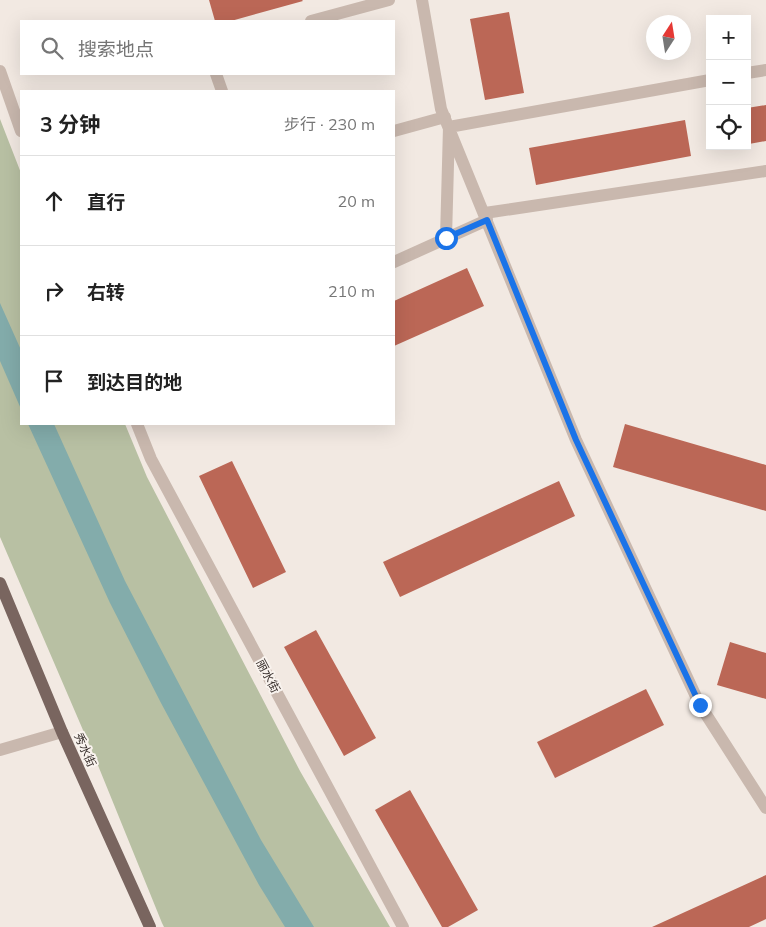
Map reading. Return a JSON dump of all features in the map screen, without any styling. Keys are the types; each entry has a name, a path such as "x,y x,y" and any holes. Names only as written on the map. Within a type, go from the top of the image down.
{"main road":[{"name":"秀水街","path":"0,583 62,732 150,927"}],"street":[{"path":"315,20 389,0"},
{"path":"422,0 441,109 576,440 700,705 766,808"},
{"path":"751,72 766,70"},
{"path":"0,71 20,128"},
{"path":"216,75 222,90"},
{"path":"395,131 706,81"},
{"path":"446,238 447,122"},
{"path":"395,262 446,238 486,216 766,171"},
{"name":"丽水街","path":"137,425 151,459 403,927"},
{"path":"0,750 62,732"}],"green space":[{"path":"0,119 20,170 20,425 125,425 147,477 300,771 390,927 164,927 95,758 0,537"}],"water":[{"path":"0,303 20,348 20,407 0,361"},
{"path":"28,425 54,425 125,581 261,840 314,927 285,927 259,885 161,703 110,603"}],"building":[{"path":"209,0 303,1 235,20 215,20"},
{"path":"509,12 524,93 485,100 470,19"},
{"path":"766,105 766,141 751,144 751,107"},
{"path":"685,120 691,156 536,185 529,148"},
{"path":"467,268 484,306 395,346 395,301"},
{"path":"625,424 766,465 766,511 613,467"},
{"path":"232,461 286,572 253,588 199,476"},
{"path":"559,481 575,516 400,597 383,562"},
{"path":"316,630 376,738 344,756 284,647"},
{"path":"730,642 766,653 766,699 717,685"},
{"path":"646,689 664,725 555,778 537,742"},
{"path":"410,790 478,910 448,927 442,927 375,810"},
{"path":"766,875 766,919 749,927 652,927"}],"route":[{"path":"446,238 487,220 576,440 700,705"}]}
